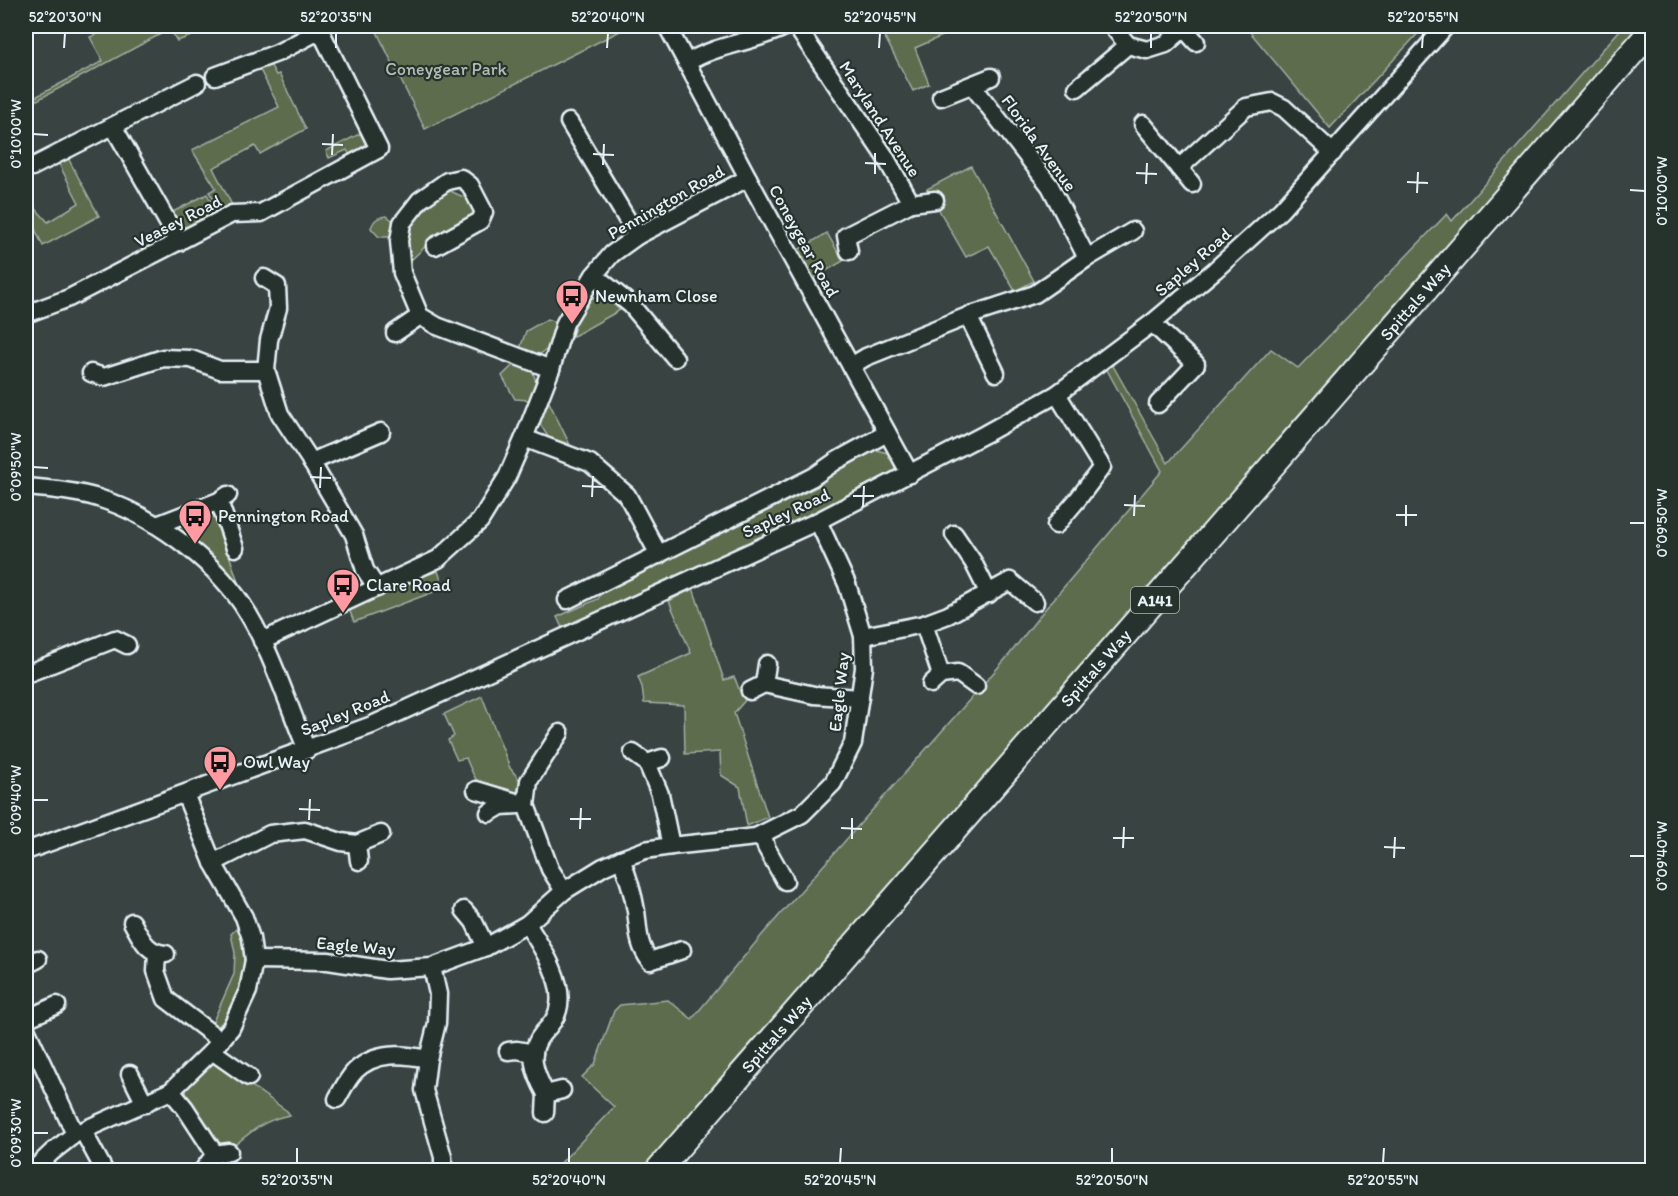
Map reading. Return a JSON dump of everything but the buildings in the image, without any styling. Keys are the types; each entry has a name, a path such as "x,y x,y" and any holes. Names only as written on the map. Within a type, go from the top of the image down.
{"highway":[{"name":"Spittals Way","path":"658,1170 1653,30"}],"street":[{"name":"Coneygear Road","path":"667,26 910,474"},
{"path":"688,62 700,55 771,34 787,26"},
{"name":"Maryland Avenue","path":"796,26 884,155 911,203"},
{"path":"1112,26 1128,45 1147,50 1166,44 1183,27 1196,42"},
{"name":"Sapley Road","path":"26,851 372,725 818,521 1057,394 1152,323 1281,210 1446,26"},
{"path":"215,76 276,52 319,28"},
{"name":"Veasey Road","path":"26,314 69,298 232,214 261,213 379,149 319,28"},
{"path":"1077,88 1128,45"},
{"name":"Florida Avenue","path":"941,97 991,77"},
{"path":"32,166 197,83"},
{"name":"Florida Avenue","path":"972,85 1050,186 1087,258"},
{"path":"1179,168 1246,106 1272,102 1284,108 1333,153"},
{"path":"569,122 637,236"},
{"path":"1143,124 1192,184"},
{"path":"113,126 179,242"},
{"path":"435,246 480,220 484,212 470,185 461,178 447,181 420,200 402,223 399,241 402,273 420,316 436,326 551,369"},
{"name":"Pennington Road","path":"262,640 438,559 480,521 507,477 524,438 551,369 565,323 594,275 612,254 637,236 748,178"},
{"name":"Maryland Avenue","path":"849,251 846,236 911,203 935,201"},
{"path":"851,366 866,357 968,316 1035,294 1087,258 1133,231"},
{"path":"594,275 630,305 675,358"},
{"path":"264,278 277,286 278,308 269,340 266,370 280,414 312,462 354,535 365,570 377,588"},
{"path":"395,333 420,316"},
{"path":"968,316 996,373"},
{"path":"1152,323 1196,364 1158,404"},
{"path":"91,373 104,377 163,358 190,359 220,370 266,370"},
{"path":"1056,525 1107,465 1057,394"},
{"path":"312,462 381,432"},
{"name":"Sapley Road","path":"567,600 813,477 836,461 887,433"},
{"path":"524,438 590,463 620,488 627,495 659,555"},
{"path":"26,487 97,497 157,525 201,559 225,582 242,605 262,640 307,750"},
{"path":"157,525 224,498 235,548"},
{"name":"Eagle Way","path":"254,960 328,962 387,970 432,967 486,947 527,924 564,891 603,867 621,859 645,850 763,835 802,814 833,783 853,743 864,668 863,636 847,584 818,521"},
{"path":"954,534 973,562 989,594"},
{"path":"863,636 924,624 948,615 1010,581 1035,602"},
{"path":"924,624 936,679 958,674 976,686"},
{"path":"26,674 115,639 127,645"},
{"path":"767,664 757,688 860,698"},
{"path":"560,733 529,780 526,805 550,869 564,891"},
{"path":"633,753 654,760 671,846"},
{"path":"476,790 526,805"},
{"path":"33,1170 79,1132 171,1091 231,1028 248,991 254,960 251,938 244,917 213,863 185,794"},
{"path":"489,813 501,806 526,805"},
{"path":"213,863 270,834 305,830 342,842 357,844 381,834"},
{"path":"763,835 766,847 785,876"},
{"path":"357,844 359,861"},
{"path":"621,859 628,875 640,947 650,961 682,950"},
{"path":"461,909 474,922 486,947"},
{"path":"132,922 146,946 162,953 156,971 166,999 249,1077"},
{"path":"527,924 549,959 558,988 559,1009 551,1024 538,1039 534,1053 534,1070 554,1092 545,1113"},
{"path":"432,967 438,994 437,1023 428,1059 424,1090 442,1157 443,1170"},
{"path":"26,1019 57,1005"},
{"path":"26,1029 79,1132 104,1170"},
{"path":"508,1051 534,1053"},
{"path":"338,1088 354,1071 375,1058 401,1054 428,1059"},
{"path":"130,1074 145,1104"},
{"path":"171,1091 222,1153 203,1170"}],"green space":[{"path":"116,26 220,26 177,41 170,29 26,106 26,102 103,61 90,37"},
{"name":"Coneygear Park","path":"374,26 630,26 425,129"},
{"path":"879,26 965,26 915,48 929,84 913,91"},
{"path":"1245,26 1425,26 1330,128"},
{"path":"1617,26 1641,26 644,1170 554,1170 614,1107 582,1077 595,1064 614,1011 620,1005 668,1000 692,1019 762,935 1009,655 1162,471 1106,368 1112,364 1168,463 1271,349 1298,368 1447,214 1452,221 1619,31"},
{"path":"271,66 276,75 279,74 306,129 260,154 255,146 213,168 232,205 221,211 209,192 216,188 192,150 279,107 259,68"},
{"path":"365,131 364,147 352,159 347,150 329,158 326,151"},
{"path":"68,158 99,216 43,246 26,210 26,198 48,222 79,203 59,164"},
{"path":"971,166 1034,281 1015,291 989,246 966,257 927,189"},
{"path":"444,188 461,196 470,195 476,215 433,239 406,265 404,244 409,225"},
{"path":"207,194 217,212 191,227 178,226 169,214"},
{"path":"387,216 398,225 393,237 379,237 371,228 377,219"},
{"path":"827,233 843,261 814,278 798,250"},
{"path":"596,296 605,297 620,310 572,337 583,308"},
{"path":"547,319 557,322 549,348 537,356 519,351 526,331"},
{"path":"514,364 532,369 536,382 530,400 515,399 502,376"},
{"path":"548,400 570,445 548,437 540,424"},
{"path":"871,449 888,453 896,465 892,476 814,517 563,630 557,617 598,599 603,590 819,486 841,465"},
{"path":"213,506 238,582 171,525"},
{"path":"438,571 444,588 354,622 349,609 400,584"},
{"path":"693,588 724,680 734,677 740,692 747,698 734,713 768,817 747,826 740,787 721,775 720,752 685,754 684,705 644,703 638,677 691,653 669,601"},
{"path":"482,696 510,768 523,784 513,796 482,786 474,776 466,758 457,760 448,740 454,736 444,714"},
{"path":"238,927 244,959 242,980 230,1010 222,1023 215,1028 211,1026 234,974 235,953 231,934"},
{"path":"216,1061 290,1115 267,1122 235,1145 229,1143 222,1147 215,1146 187,1101 186,1088"}],"place":[{"name":"Newnham Close","path":"572,325"},
{"name":"Pennington Road","path":"195,545"},
{"name":"Clare Road","path":"343,614"},
{"name":"Owl Way","path":"220,791"}]}
